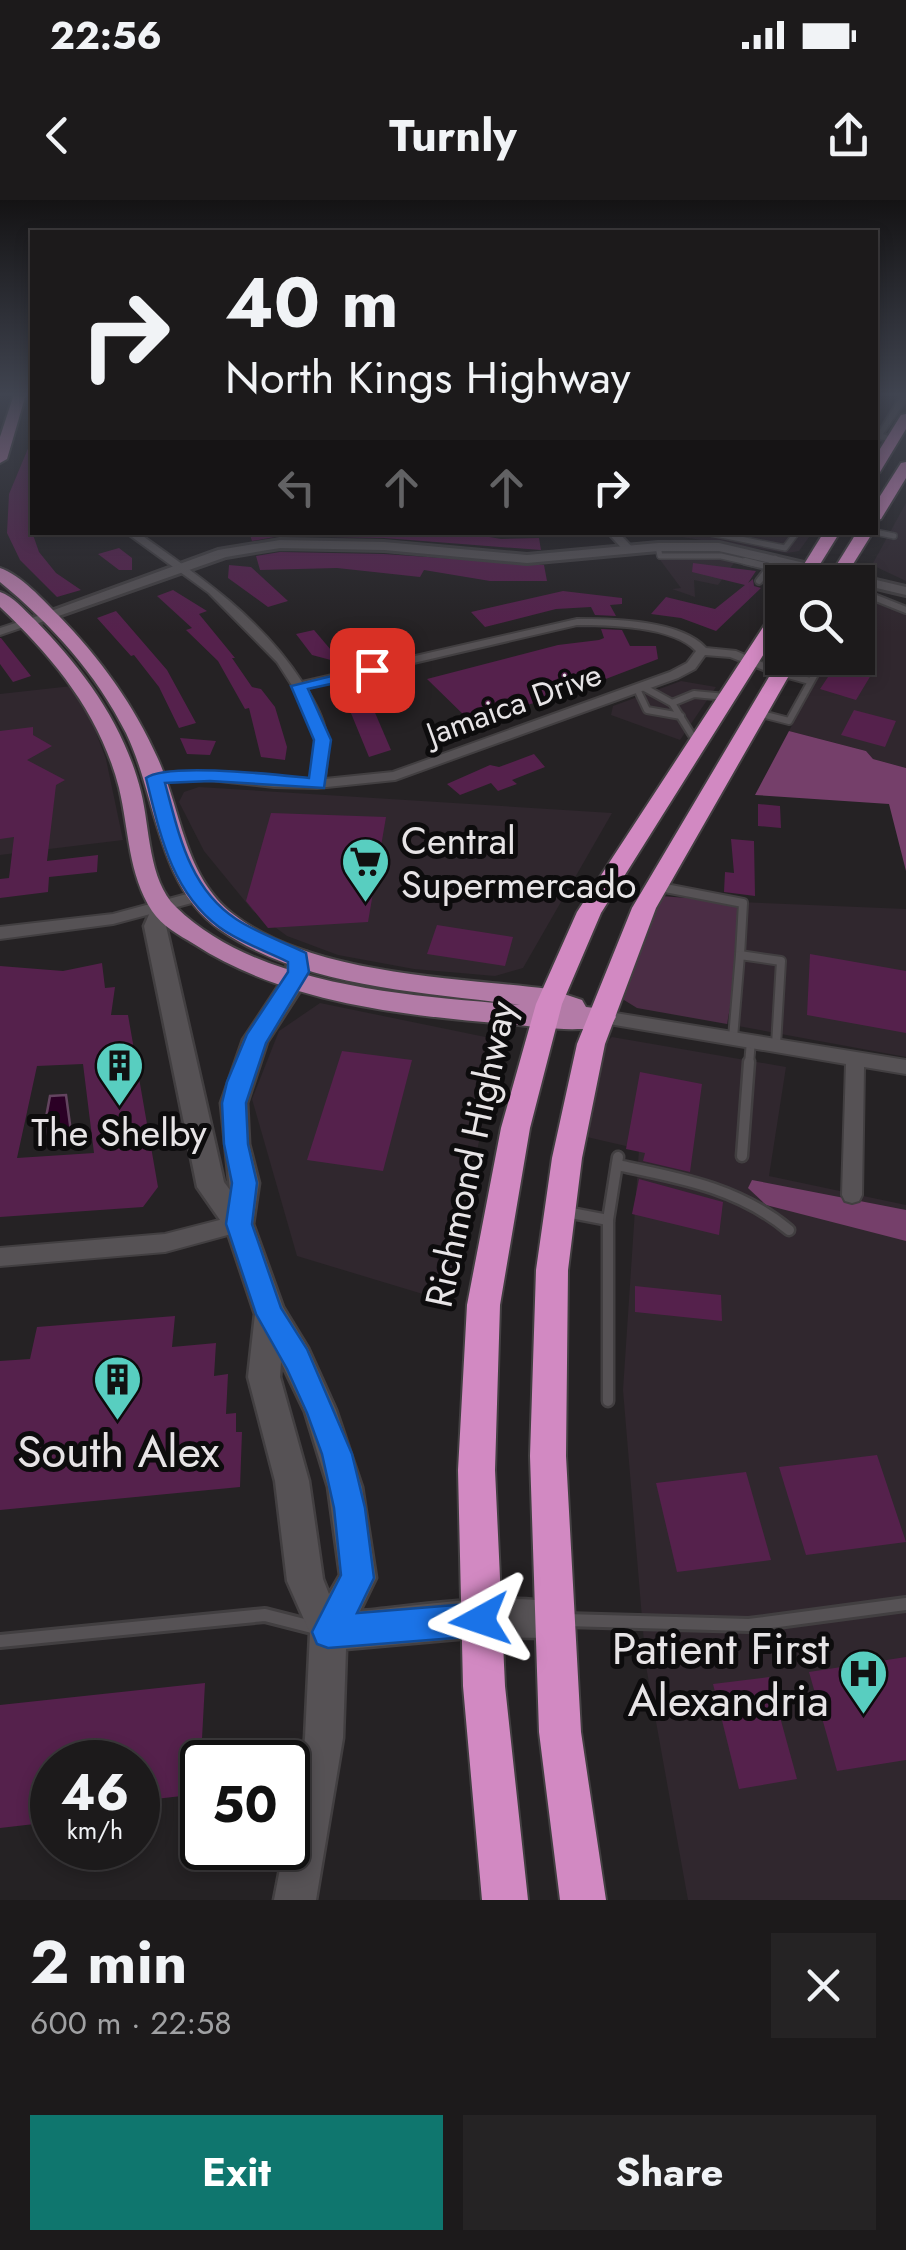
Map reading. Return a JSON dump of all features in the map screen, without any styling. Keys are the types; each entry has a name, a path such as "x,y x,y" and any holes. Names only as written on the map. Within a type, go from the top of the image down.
{"highway":[{"path":"878,511 901,473"},
{"path":"811,565 826,535"},
{"path":"845,565 863,535"},
{"name":"Richmond Highway","path":"505,1900 480,1620 476,1494 482,1326 495,1228 545,1009 589,912 765,639"},
{"path":"583,1900 560,1732 552,1620 548,1438 552,1270 559,1210 578,1096 591,1044 619,967 656,886 780,675"}],"main road":[{"path":"0,573 50,615 97,667 97,687 162,908 211,944 296,971"},
{"path":"0,597 97,687 155,778 174,854 198,896 228,924 333,992 603,1017"},
{"path":"162,908 155,926 211,1187 239,1224 270,1314 297,1359 320,1410 337,1454 354,1528 358,1578 328,1632 324,1738 295,1900"},
{"path":"239,1224 245,1183 236,1144 236,1092 255,1040 296,971"},
{"path":"270,1314 264,1377 292,1481 304,1581 328,1632"},
{"path":"328,1632 480,1620 552,1620"}],"street":[{"path":"134,535 240,614 299,686 323,740 317,784"},
{"path":"615,535 629,550"},
{"path":"0,632 232,550 280,544 384,546 527,559 658,546 720,552 778,565"},
{"path":"875,585 906,591"},
{"path":"299,686 577,622 614,622 656,629 694,642 702,651 765,663"},
{"name":"Jamaica Drive","path":"155,778 210,776 317,784 395,776 640,688 687,668 702,651"},
{"path":"0,933 162,908 198,896"},
{"path":"603,1017 906,1067"},
{"path":"852,1195 854,1058"},
{"path":"0,1257 165,1243 239,1224"}],"lane":[{"path":"878,533 894,536"},
{"path":"721,535 785,548 795,535"},
{"path":"729,569 738,555"},
{"path":"759,581 772,563"},
{"path":"875,598 906,610"},
{"path":"801,675 810,681"},
{"path":"758,713 789,721 814,675"},
{"path":"640,688 672,703 698,745"},
{"path":"640,688 646,710 681,716"},
{"path":"672,703 694,694 729,697"},
{"path":"656,886 740,901 745,907 740,955 742,1156"},
{"path":"740,955 781,961 776,1046"},
{"path":"608,1400 608,1220 618,1161 726,1188 775,1216 789,1230"},
{"path":"559,1210 608,1220"},
{"path":"552,1620 749,1625 906,1604"},
{"path":"0,1641 265,1615 328,1632"}],"shaded area":[{"path":"906,503 906,581 872,565"},
{"path":"811,535 799,551 787,553 682,537"},
{"path":"655,553 737,559 718,585 694,580 695,597 672,589 681,588"},
{"path":"875,594 906,606 906,768 873,759 866,751 789,731 818,675 875,675"},
{"path":"681,681 716,687 680,740 611,715 613,706"},
{"path":"72,686 87,709 106,759 123,840 0,855 0,694"},
{"path":"789,731 866,751 873,759 906,768 906,871 889,804 755,795"},
{"path":"199,787 612,813 523,968 495,976 414,969 338,955 287,936 253,911 204,851 179,802 184,792"},
{"path":"661,896 739,902 742,942 727,1024 637,1008 624,1000 620,989"},
{"path":"739,902 906,909 906,1057 727,1024 742,942"},
{"path":"320,1003 500,1040 446,1301 297,1256 252,1099 279,1031"},
{"path":"612,1037 786,1067 769,1176 906,1205 906,1900 688,1900 646,1666 623,1390 639,1149 578,1135 602,1046"},
{"path":"66,1095 71,1132 51,1147 45,1123 50,1096"},
{"path":"752,1180 906,1210 906,1241 766,1205 748,1188"}],"building":[{"path":"18,473 30,473 30,535 56,573 81,590 57,597 20,560 7,533 9,494"},
{"path":"250,535 478,535 539,538 541,550 384,538 280,536 252,541"},
{"path":"119,548 132,558 132,570 119,570 98,554"},
{"path":"280,552 384,554 544,565 547,581 490,581 424,570 420,577 337,568 260,570 256,556"},
{"path":"693,563 756,571 748,583 753,579 754,586 761,588 716,631 681,618 651,614 666,597 715,609 745,585 692,572"},
{"path":"229,565 251,567 288,601 268,607 228,578"},
{"path":"173,590 207,611 199,614 235,658 252,687 261,689 275,707 287,747 285,760 261,757 249,708 245,709 218,661 186,630 192,628 157,596"},
{"path":"563,591 622,598 622,604 610,605 616,616 595,615 591,607 556,609 485,627 471,612"},
{"path":"116,611 167,670 196,723 179,728 159,687 97,618"},
{"path":"601,629 622,630 630,646 656,646 658,659 577,690 471,722 427,679 558,645 599,640 604,638"},
{"path":"314,630 342,663 312,655 296,634"},
{"path":"0,638 31,676 13,682 0,664"},
{"path":"829,675 871,675 856,700 820,689"},
{"path":"352,692 367,694 391,750 369,757 346,701"},
{"path":"854,710 896,721 885,747 841,735"},
{"path":"33,727 33,735 52,746 27,760 65,780 56,785 47,861 98,855 97,872 49,877 48,892 0,898 0,879 9,878 14,837 0,839 0,731"},
{"path":"180,738 216,741 210,755 187,754"},
{"path":"534,754 545,767 512,780 517,784 498,791 491,783 460,795 447,784 490,765 499,767"},
{"path":"758,804 780,806 781,828 758,826"},
{"path":"271,813 386,817 368,922 268,928 246,901"},
{"path":"731,839 754,841 755,896 724,892 725,872 734,873"},
{"path":"437,925 513,937 505,966 427,954"},
{"path":"810,954 906,971 906,1033 807,1015"},
{"name":"The Shelby","path":"102,963 105,988 115,987 111,1015 128,1015 158,1187 143,1207 0,1217 0,966 63,971","holes":["83,1064 94,1153 17,1158 37,1066"]},
{"path":"342,1051 412,1060 383,1171 307,1160"},
{"path":"640,1072 702,1084 690,1172 643,1161 645,1153 626,1149"},
{"path":"639,1179 723,1202 719,1235 632,1214"},
{"path":"635,1286 721,1295 722,1321 635,1312"},
{"name":"South Alex","path":"175,1316 172,1347 216,1343 214,1376 228,1374 226,1414 236,1413 236,1432 242,1432 240,1487 0,1510 0,1361 30,1359 37,1327"},
{"path":"877,1455 906,1542 806,1555 779,1467"},
{"path":"746,1472 771,1560 677,1572 656,1483"},
{"name":"Patient First Alexandria","path":"906,1657 906,1760 837,1771 809,1672"},
{"path":"769,1677 797,1779 739,1789 713,1684"},
{"path":"205,1683 202,1740 180,1740 180,1796 160,1798 160,1740 30,1740 30,1825 0,1828 0,1705"}],"place":[{"name":"Central Supermercado","path":"366,904"},
{"name":"The Shelby","path":"119,1108"},
{"name":"South Alex","path":"118,1422"},
{"name":"Patient First Alexandria","path":"864,1716"}],"route":[{"path":"372,670 299,686 323,740 317,784 210,776 155,778 174,854 198,896 228,924 299,958 298,972 284,1000 255,1040 238,1082 234,1103 236,1144 245,1183 239,1224 270,1314 297,1359 337,1454 354,1528 358,1578 328,1632 480,1620"}]}
